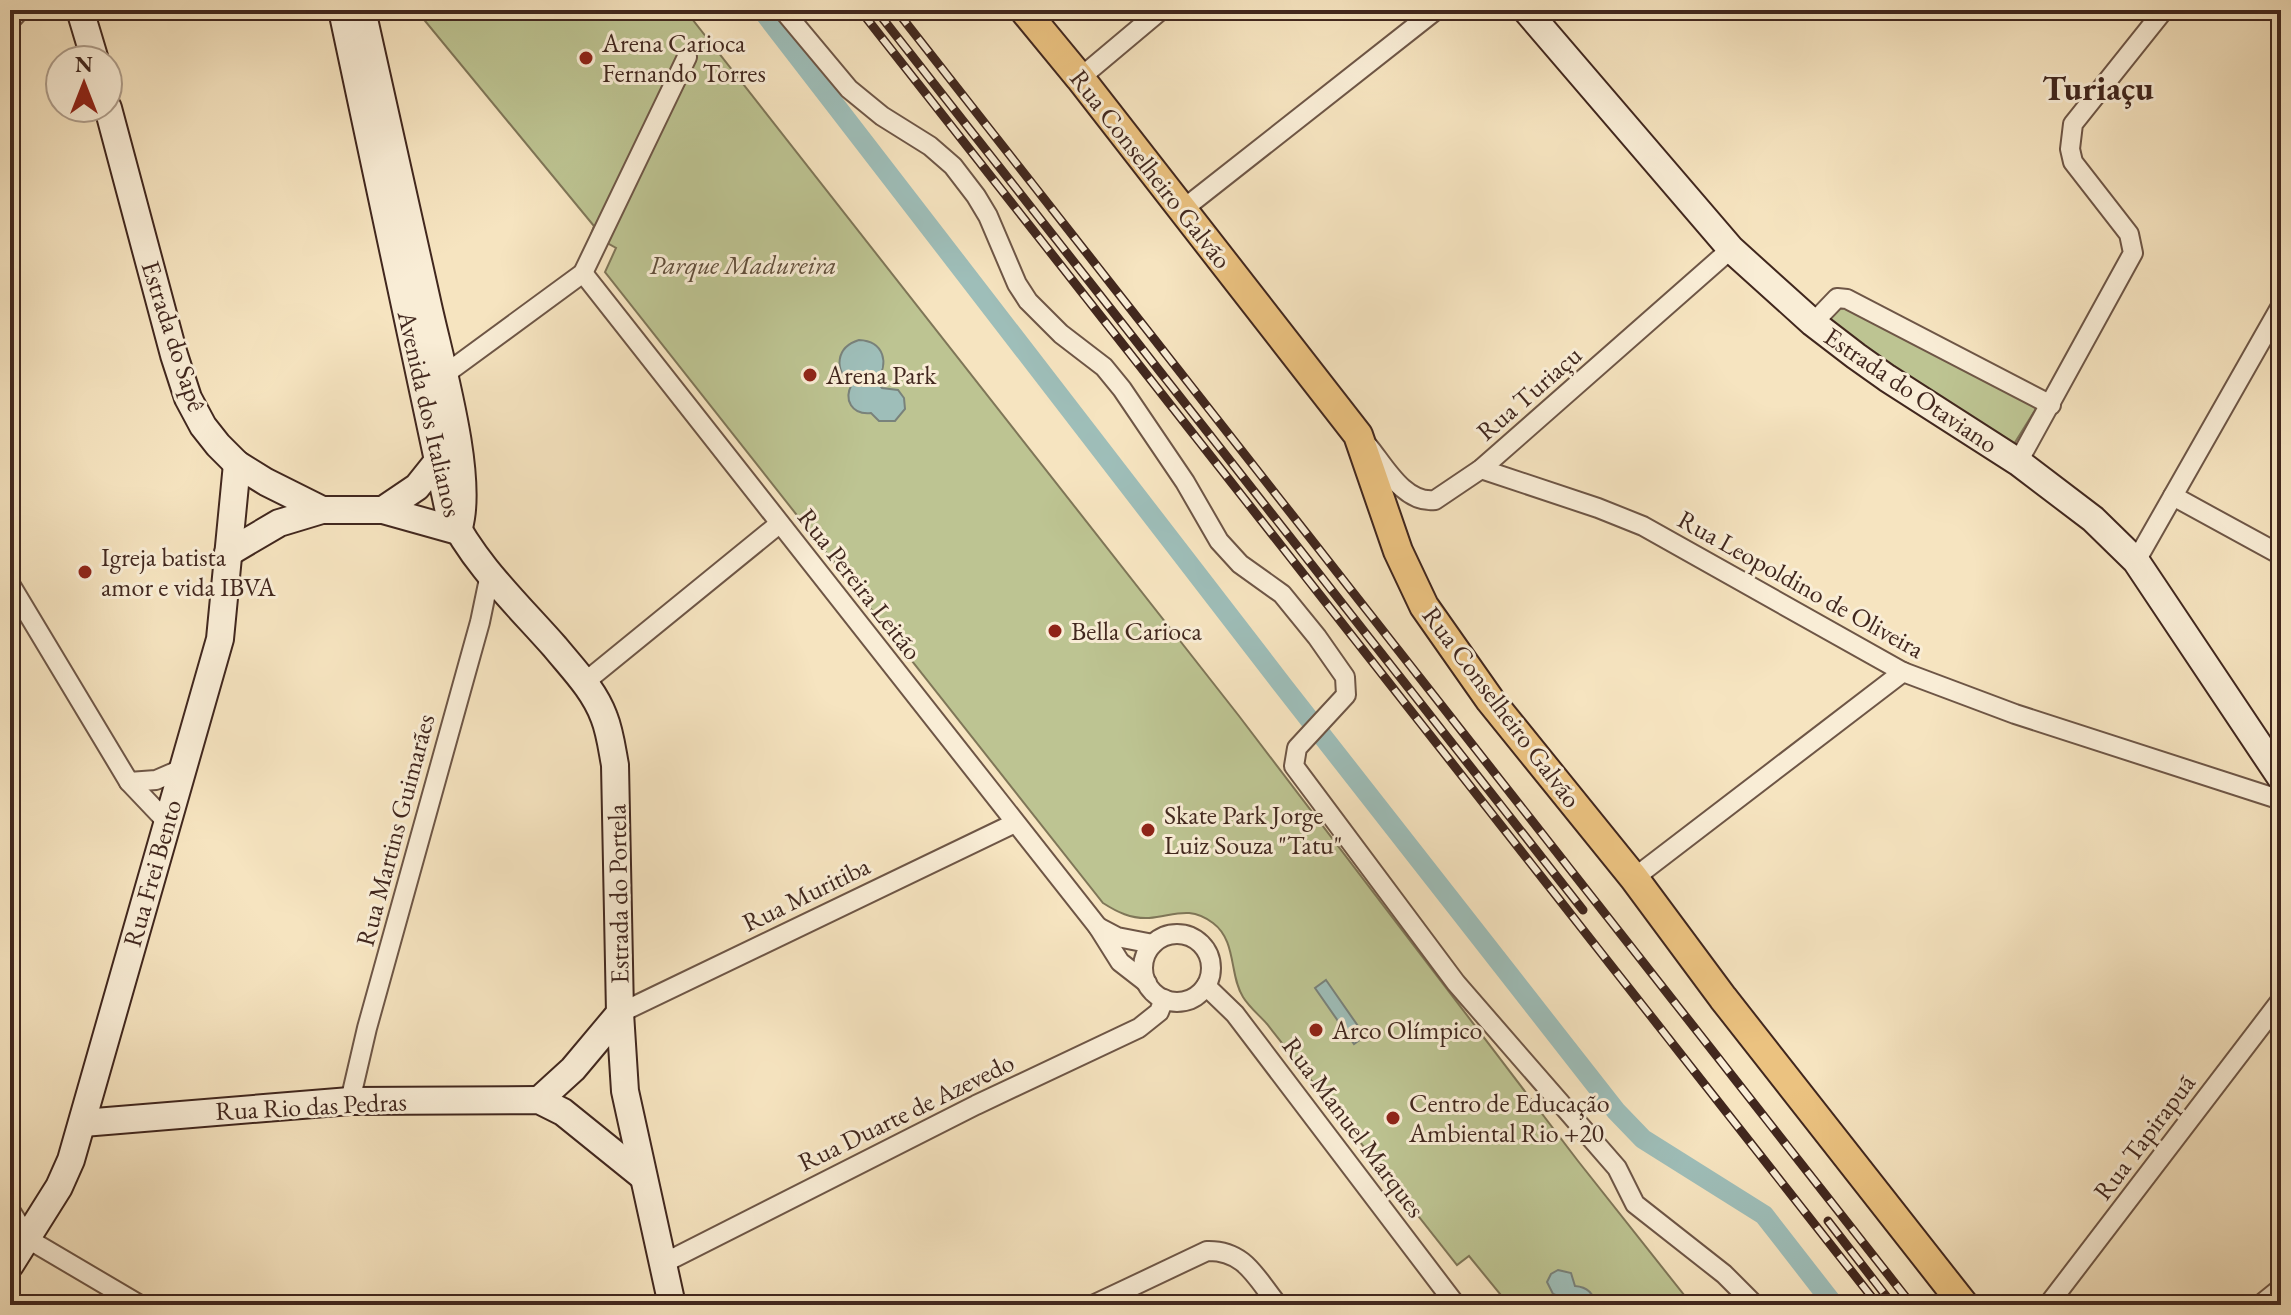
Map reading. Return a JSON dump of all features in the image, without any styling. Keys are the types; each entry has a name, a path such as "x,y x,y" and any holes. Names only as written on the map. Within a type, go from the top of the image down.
{"main road":[{"name":"Rua Conselheiro Galvão","path":"1024,10 1358,435 1398,551 1424,606 1490,700 1634,878 1723,998 1964,1305"}],"street":[{"path":"10,21 20,10"},
{"path":"80,10 90,44"},
{"name":"Avenida dos Italianos","path":"342,10 437,462 449,512 458,531"},
{"name":"Avenida dos Italianos","path":"362,10 460,458 464,512 458,531"},
{"path":"783,10 849,89 953,166 976,196 1028,301 1061,334 1104,367 1185,482 1219,541 1240,564 1282,594 1317,637 1345,677 1346,695 1297,748 1294,766 1456,983 1617,1168 1635,1204 1724,1274 1755,1305"},
{"path":"1080,78 1161,10"},
{"path":"1182,210 1436,10"},
{"name":"Estrada do Otaviano","path":"1526,10 1731,249 1813,323 1887,378 2018,462 2093,519 2136,561 2279,769"},
{"path":"2018,462 2133,253 2129,234 2073,162 2070,134 2073,124 2164,10"},
{"path":"444,375 583,273 687,57"},
{"name":"Estrada do Sapê","path":"112,124 174,355 188,398 203,426 237,464 322,510 383,510 458,531"},
{"name":"Rua Turiaçu","path":"1358,435 1404,489 1426,501 1435,500 1481,469 1731,249"},
{"name":"Rua Pereira Leitão","path":"583,273 1098,927 1120,962 1147,983"},
{"path":"1813,323 1837,298 1847,299 2051,405"},
{"path":"2136,561 2281,306"},
{"path":"383,510 417,487 437,462"},
{"name":"Rua Frei Bento","path":"10,1265 59,1187 83,1123 184,768 220,639 237,464"},
{"name":"Rua Leopoldino de Oliveira","path":"1481,469 1643,526 1903,672 2015,714 2281,800"},
{"path":"2173,496 2281,555"},
{"path":"228,553 279,523 322,510"},
{"path":"585,682 779,524"},
{"name":"Estrada do Portela","path":"458,531 490,574 585,682 604,716 615,765 620,1013 625,1091 672,1305"},
{"name":"Rua Martins Guimarães","path":"350,1101 367,1028 480,622 490,574"},
{"path":"10,584 129,782 167,822"},
{"path":"1634,878 1903,672"},
{"path":"129,782 156,780 184,768"},
{"name":"Rua Muritiba","path":"620,1013 1015,823"},
{"path":"1098,927 1117,937 1153,944"},
{"path":"1172,934 1183,935 1202,945 1211,964 1206,986 1192,998 1183,1001 1164,999 1154,993 1147,983 1144,963 1153,944 1172,934"},
{"name":"Rua Manuel Marques","path":"1206,986 1235,1014 1456,1305"},
{"name":"Rua Duarte de Azevedo","path":"662,1264 976,1105 1139,1028 1159,1012 1164,999"},
{"name":"Rua Tapirapuã","path":"2048,1305 2281,1000"},
{"path":"620,1013 573,1069 539,1100 563,1112 641,1175"},
{"name":"Rua Rio das Pedras","path":"83,1123 350,1101 539,1100"},
{"path":"10,1210 28,1239 140,1305"},
{"path":"1093,1305 1207,1251 1224,1251 1241,1258 1278,1305"},
{"path":"2260,1305 2281,1288"}],"green space":[{"name":"Parque Madureira","path":"416,10 685,10 1239,716 1578,1161 1692,1305 1509,1305 1469,1256 1457,1265 1267,1024 1245,1001 1221,930 1196,914 1136,917 1103,903 605,272 616,248 591,234 594,226"},
{"path":"1841,300 2039,404 2009,452 1891,374 1827,319"}],"water":[{"path":"859,340 874,344 882,354 883,368 876,381 882,388 898,390 904,398 905,409 895,421 879,421 871,413 854,409 849,401 852,384 842,372 840,359 851,343"},
{"path":"1326,980 1365,1036 1354,1044 1315,988"},
{"path":"1558,1270 1571,1273 1575,1286 1589,1291 1595,1305 1560,1305 1561,1297 1553,1294 1547,1282 1551,1274"}],"waterway":[{"path":"762,10 1284,687 1616,1111 1643,1139 1764,1215 1834,1305"}],"railway":[{"path":"860,10 1878,1305"},
{"path":"876,10 1583,910"},
{"path":"896,10 1912,1305"},
{"path":"1828,1221 1893,1305"}],"place":[{"name":"Arena Carioca Fernando Torres","path":"586,58"},
{"name":"Arena Park","path":"810,375"},
{"name":"Igreja batista amor e vida IBVA","path":"85,572"},
{"name":"Bella Carioca","path":"1055,631"},
{"name":"Skate Park Jorge Luiz Souza \"Tatu\"","path":"1148,830"},
{"name":"Arco Olímpico","path":"1316,1030"},
{"name":"Centro de Educação Ambiental Rio +20","path":"1393,1118"}],"district":[{"name":"Turiaçu","path":"2098,88"}]}
